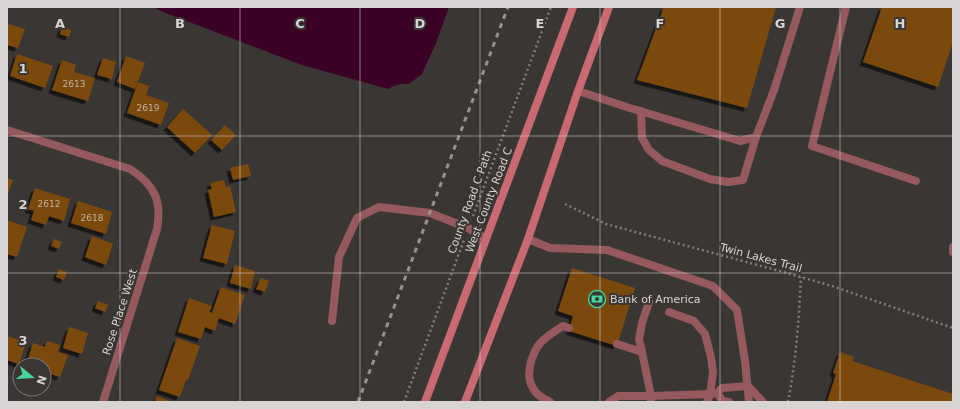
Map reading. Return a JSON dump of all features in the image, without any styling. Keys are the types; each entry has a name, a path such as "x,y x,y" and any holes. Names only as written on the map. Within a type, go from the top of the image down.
{"main road":[{"name":"West County Road C","path":"425,402 573,7"},
{"path":"465,402 528,239 578,91 609,7"}],"street":[{"path":"641,111 642,138 649,150 662,161 710,179 728,182 743,180 756,137 774,90 800,7"},
{"path":"846,7 812,146 916,181"},
{"path":"578,91 740,140 756,137"},
{"name":"Rose Place West","path":"7,130 125,167 142,176 152,188 158,201 160,215 157,229 103,402"},
{"path":"332,321 339,257 357,218 379,207 430,213 468,228 486,239"},
{"path":"528,239 550,248 607,250 712,286 737,310 749,402"},
{"path":"953,247 953,252"},
{"path":"649,302 642,323 639,339 651,399"},
{"path":"669,312 694,321 705,334 711,357 714,394"},
{"path":"550,402 542,397 533,388 529,378 530,366 539,345 563,326 569,328"},
{"path":"617,344 642,352"},
{"path":"707,402 722,388 748,386"},
{"path":"748,386 763,402"},
{"path":"609,402 618,396 651,399 714,394 724,401 729,402"}],"path":[{"name":"County Road C Path","path":"404,402 551,7"},
{"name":"Twin Lakes Trail","path":"565,204 606,224 801,277 901,309 953,328"},
{"path":"788,402 795,359 801,277"}],"shaded area":[{"path":"153,7 449,7 436,43 422,74 409,84 393,86 388,89 302,65"}],"building":[{"path":"664,7 776,7 747,108 637,80"},
{"path":"882,7 953,7 953,42 938,87 863,62"},
{"path":"8,24 25,29 18,48 7,45"},
{"path":"62,27 71,30 69,37 60,34"},
{"path":"17,54 53,66 45,88 10,76"},
{"path":"126,56 145,63 135,89 117,82"},
{"path":"103,58 116,62 112,79 97,75"},
{"path":"62,60 76,65 74,72 95,78 88,101 52,90"},
{"path":"138,82 149,86 146,95 169,103 161,125 127,113"},
{"path":"183,109 212,135 195,153 167,127"},
{"path":"225,125 236,135 222,150 211,140"},
{"path":"248,164 251,176 233,180 230,168"},
{"path":"7,178 13,180 7,196"},
{"path":"224,180 226,187 230,186 236,212 214,217 208,190 212,189 210,183"},
{"path":"35,188 70,199 64,221 49,216 46,225 31,220 34,211 28,209"},
{"path":"78,201 112,212 106,234 71,223"},
{"path":"7,220 27,227 17,257 7,254"},
{"path":"212,225 235,231 227,264 203,258"},
{"path":"92,236 113,244 106,265 85,257"},
{"path":"54,239 62,242 59,249 51,246"},
{"path":"235,265 255,271 251,289 230,283"},
{"name":"Bank of America","path":"572,268 635,288 617,346 569,331 573,316 558,311"},
{"path":"59,269 67,272 64,280 56,277"},
{"path":"261,278 269,281 265,292 256,289"},
{"path":"221,287 245,295 235,324 219,318 215,331 205,327 201,339 178,332 189,298 212,306 209,312 212,313"},
{"path":"98,301 108,305 105,312 95,308"},
{"path":"69,327 88,333 82,354 63,348"},
{"path":"7,336 26,342 21,357 12,357 12,362 7,360"},
{"path":"177,338 200,346 188,380 186,380 180,397 159,390"},
{"path":"47,341 60,345 58,352 68,355 60,377 52,374 52,357 29,357 33,343 45,347"},
{"path":"840,352 854,357 852,361 953,394 953,402 827,402 836,374 833,373"},
{"path":"157,396 172,402 155,402"}],"railway":[{"path":"358,402 508,7"}],"place":[{"name":"Bank of America","path":"597,299"}]}
